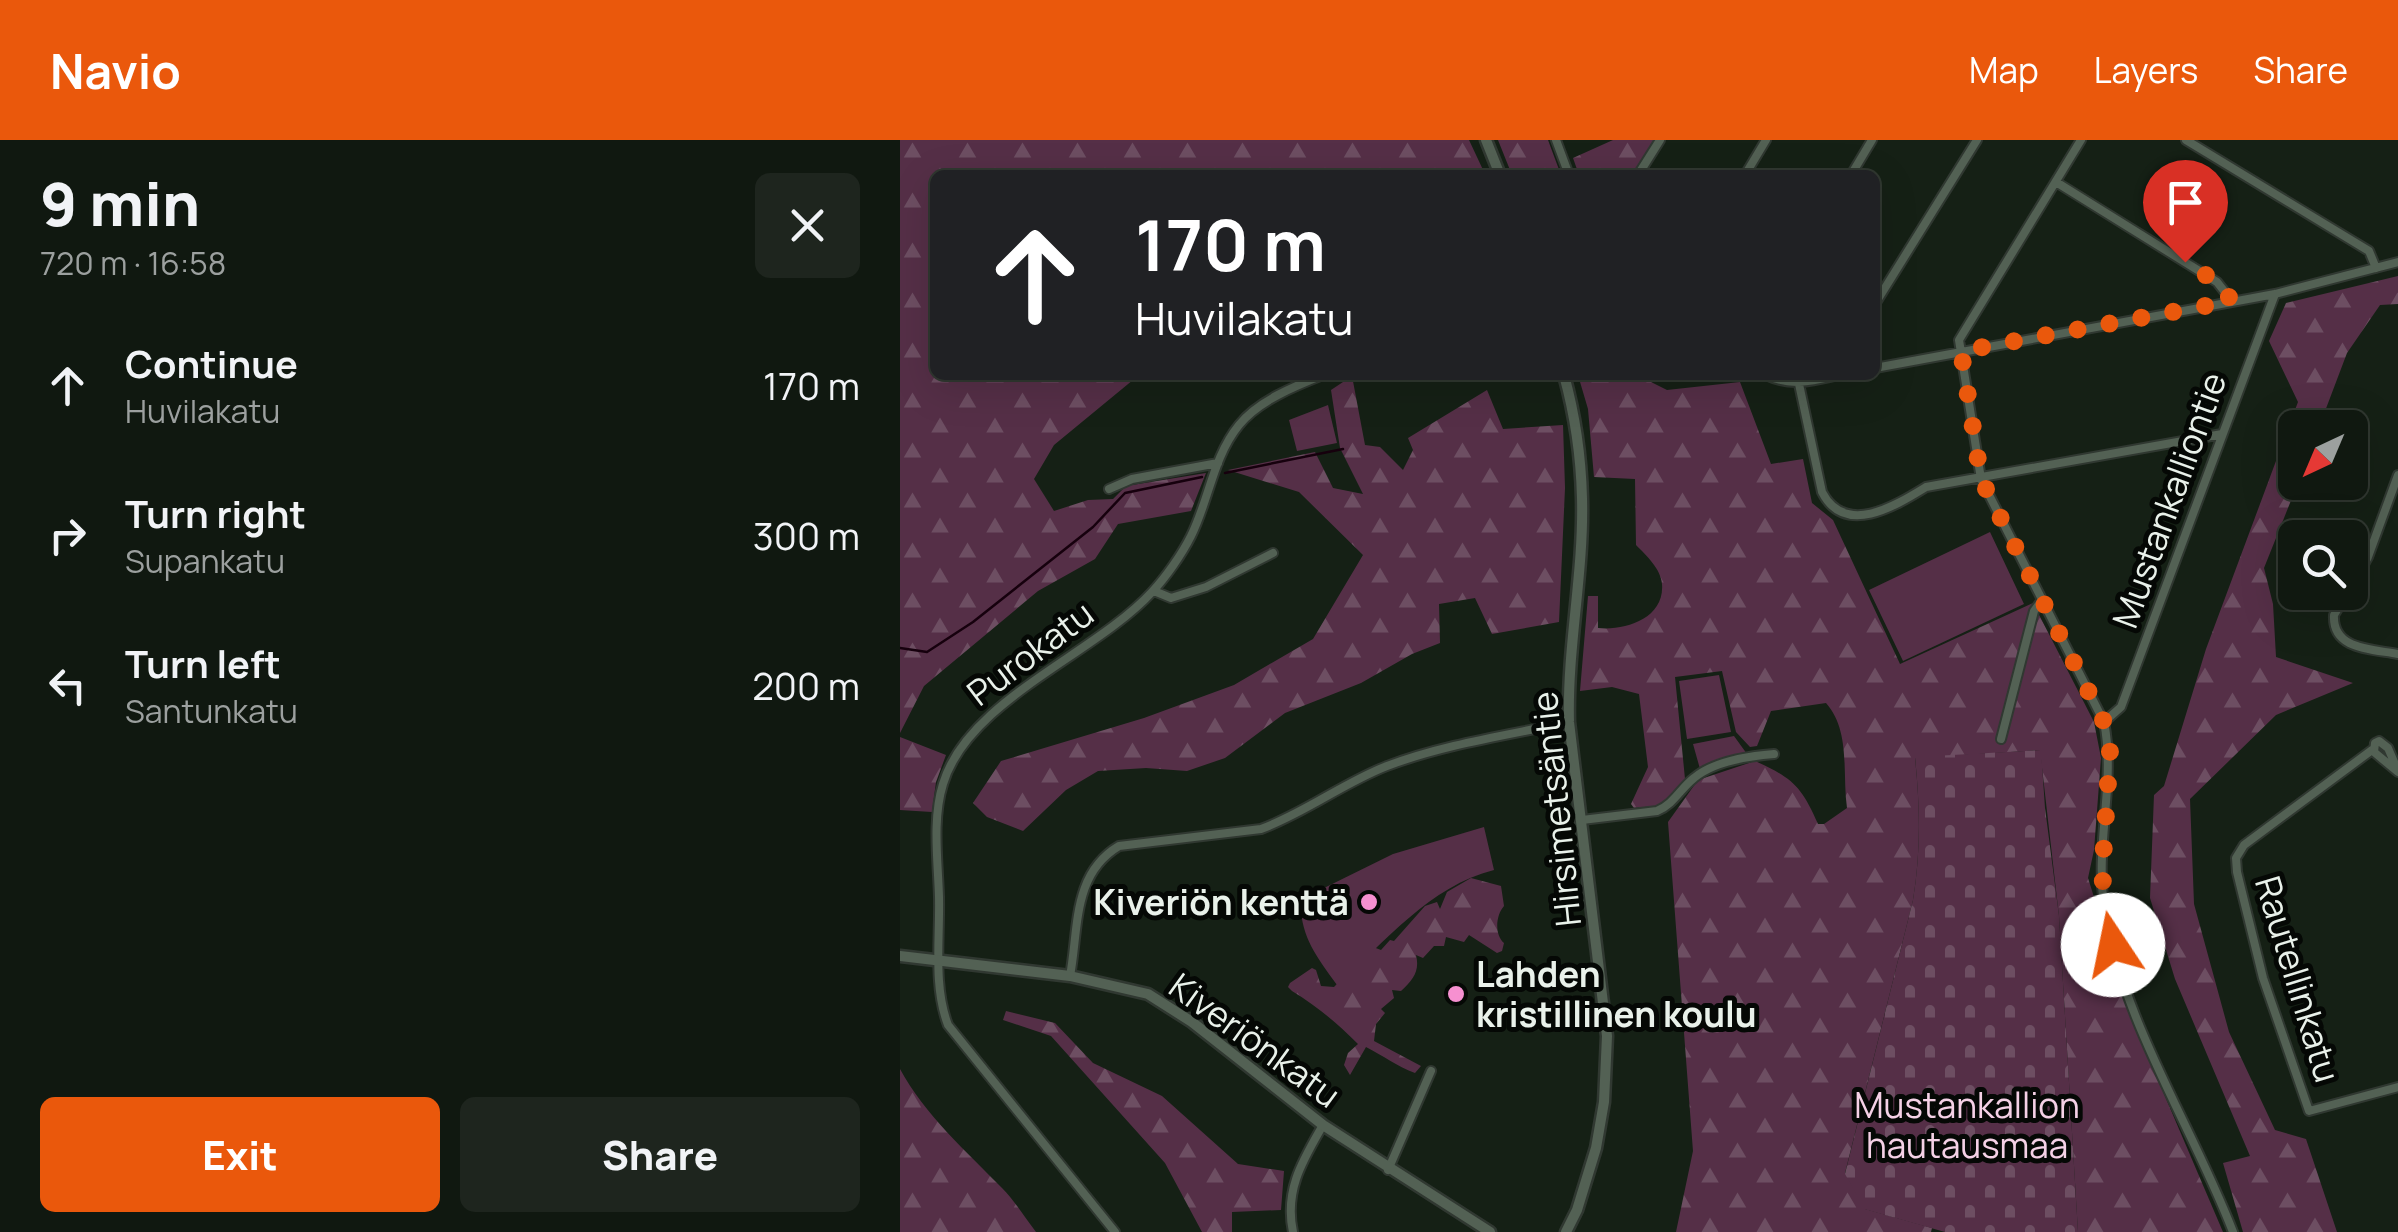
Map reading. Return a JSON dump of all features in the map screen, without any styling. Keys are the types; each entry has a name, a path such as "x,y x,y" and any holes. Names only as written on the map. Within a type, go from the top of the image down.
{"street":[{"path":"1486,140 1498,170"},
{"path":"1556,140 1567,170"},
{"path":"1641,170 1660,140"},
{"path":"1747,170 1766,140"},
{"path":"1854,170 1872,140"},
{"path":"1880,296 1977,140"},
{"path":"2081,140 1959,340 1981,479 2104,722 2110,751 2102,876 2117,964 2135,1014 2234,1232"},
{"path":"2186,140 2369,251 2376,268"},
{"path":"2056,182 2217,282 2232,301"},
{"path":"1880,367 2275,294 2398,262"},
{"name":"Mustankalliontie","path":"2104,722 2121,708 2275,294"},
{"name":"Purokatu","path":"1115,1232 948,1025 942,1008 940,960 938,822 942,784 976,726 1102,636 1154,591 1190,536 1218,463 1241,422 1270,401 1313,380"},
{"name":"Hirsimetsäntie","path":"1565,380 1579,451 1582,499 1568,683 1569,722 1607,1036 1604,1102 1596,1148 1568,1230"},
{"path":"1777,380 1799,384 1816,380"},
{"path":"1799,384 1822,492 1828,506 1836,512 1873,513 1926,487 2222,434"},
{"path":"1108,489 1132,479 1218,463"},
{"path":"2368,558 2398,475"},
{"path":"1154,591 1171,598 1206,587 1274,553"},
{"path":"2001,739 2034,611 2042,600"},
{"path":"2337,610 2336,633 2342,640 2398,654"},
{"path":"1070,976 1087,876 1106,854 1119,846 1261,828 1282,821 1386,766 1569,722"},
{"name":"Rautellinkatu","path":"2398,772 2384,744 2374,742 2372,750 2244,844 2236,858 2263,978 2309,1110 2398,1087"},
{"path":"1582,820 1668,807 1704,772 1754,756 1774,754"},
{"name":"Kiveriönkatu","path":"900,956 1070,976 1161,1000 1323,1125 1490,1232"},
{"path":"1388,1170 1431,1071"},
{"path":"1292,1232 1290,1195 1301,1163 1323,1125"},
{"path":"1568,1230 1584,1232"}],"green space":[{"path":"900,140 1469,140 1483,170 930,170 930,380 1133,380 1054,445 1034,479 1054,511 1088,500 1113,499 1126,486 1206,473 1191,511 1118,524 1095,559 1038,591 924,686 900,733"},
{"path":"1498,140 1548,140 1559,170 1510,170"},
{"path":"1613,140 1664,140 1645,170 1577,170 1573,158"},
{"path":"2398,276 2398,304 2380,305 2347,353 2325,410 2295,410 2298,402 2269,341 2286,303"},
{"path":"1353,380 1365,445 1380,447 1403,470 1413,450 1408,438 1487,390 1503,429 1563,425 1565,488 1559,622 1492,634 1475,598 1439,604 1440,643 1361,683 1285,713 1225,758 1187,771 1098,771 1066,790 1023,831 987,817 973,803 1001,761 1144,718 1234,685 1313,639 1363,555 1299,492 1228,470 1315,452 1333,488 1363,494 1340,448 1331,390"},
{"path":"1579,380 1647,380 1667,390 1740,382 1771,464 1803,459 1812,503 1833,520 1900,664 2033,603 2094,722 2101,758 2088,878 2108,942 2114,977 2223,1232 2078,1232 2059,916 2040,750 1915,758 1919,829 1913,900 1845,1173 1865,1209 1932,1228 1931,1232 1676,1232 1693,1151 1668,822 1698,780 1755,761 1794,784 1818,824 1824,824 1847,808 1844,753 1839,726 1826,703 1771,711 1757,746 1750,747 1736,732 1722,671 1675,677 1685,779 1666,805 1634,808 1631,804 1648,767 1639,694 1612,687 1580,691 1588,596 1598,596 1598,628 1619,627 1650,614 1661,596 1662,584 1656,568 1636,545 1635,479 1594,477 1588,409"},
{"path":"1328,405 1337,443 1297,451 1289,420"},
{"path":"2278,456 2278,500 2291,500 2283,520 2278,520 2278,533 2264,568 2273,604 2276,657 2353,683 2276,715 2190,799 2194,904 2229,1032 2275,1130 2306,1139 2337,1232 2243,1232 2223,1163 2250,1156 2175,979 2150,898 2154,795 2164,786 2206,649"},
{"path":"1990,532 2024,604 1903,661 1869,590"},
{"path":"1719,675 1731,732 1687,739 1679,681"},
{"path":"1734,736 1747,754 1700,769 1693,744"},
{"path":"900,737 946,755 936,782 932,812 900,810"},
{"name":"Mustankallion hautausmaa","path":"2041,750 2059,916 2078,1232 1945,1232 1864,1209 1845,1174 1913,900 1919,829 1915,757"},
{"name":"Kiveriön kenttä","path":"1484,827 1494,870 1429,902 1337,985 1309,942 1301,912 1322,889 1393,854"},
{"path":"1471,878 1501,886 1504,906 1497,924 1504,943 1502,951 1497,953 1469,935 1464,942 1446,937 1444,946 1434,946 1423,958 1416,955 1412,979 1401,991 1392,990 1394,998 1381,1009 1385,1013 1376,1024 1374,1041 1421,1066 1415,1073 1366,1047 1350,1075 1344,1065 1348,1053 1358,1044 1292,991 1290,983 1312,968 1321,986 1334,987 1373,947 1381,950 1390,940 1394,941 1425,906 1437,902 1440,909 1447,892"},
{"path":"1006,1011 1055,1023 1093,1063 1162,1096 1238,1164 1284,1171 1281,1210 1232,1212 1232,1232 1202,1232 1165,1163 1051,1036 1003,1020"},
{"path":"900,1069 934,1117 1007,1193 1036,1232 900,1232"}],"waterway":[{"path":"1225,473 1343,449"},
{"path":"900,648 927,652 973,622 1093,527 1125,493 1202,477"}],"place":[{"name":"Kiveriön kenttä","path":"1369,902"},
{"name":"Lahden kristillinen koulu","path":"1456,994"}],"route":[{"path":"2113,945 2102,876 2110,751 2104,722 1981,479 1961,351 2232,301 2217,282 2185,262"}]}
